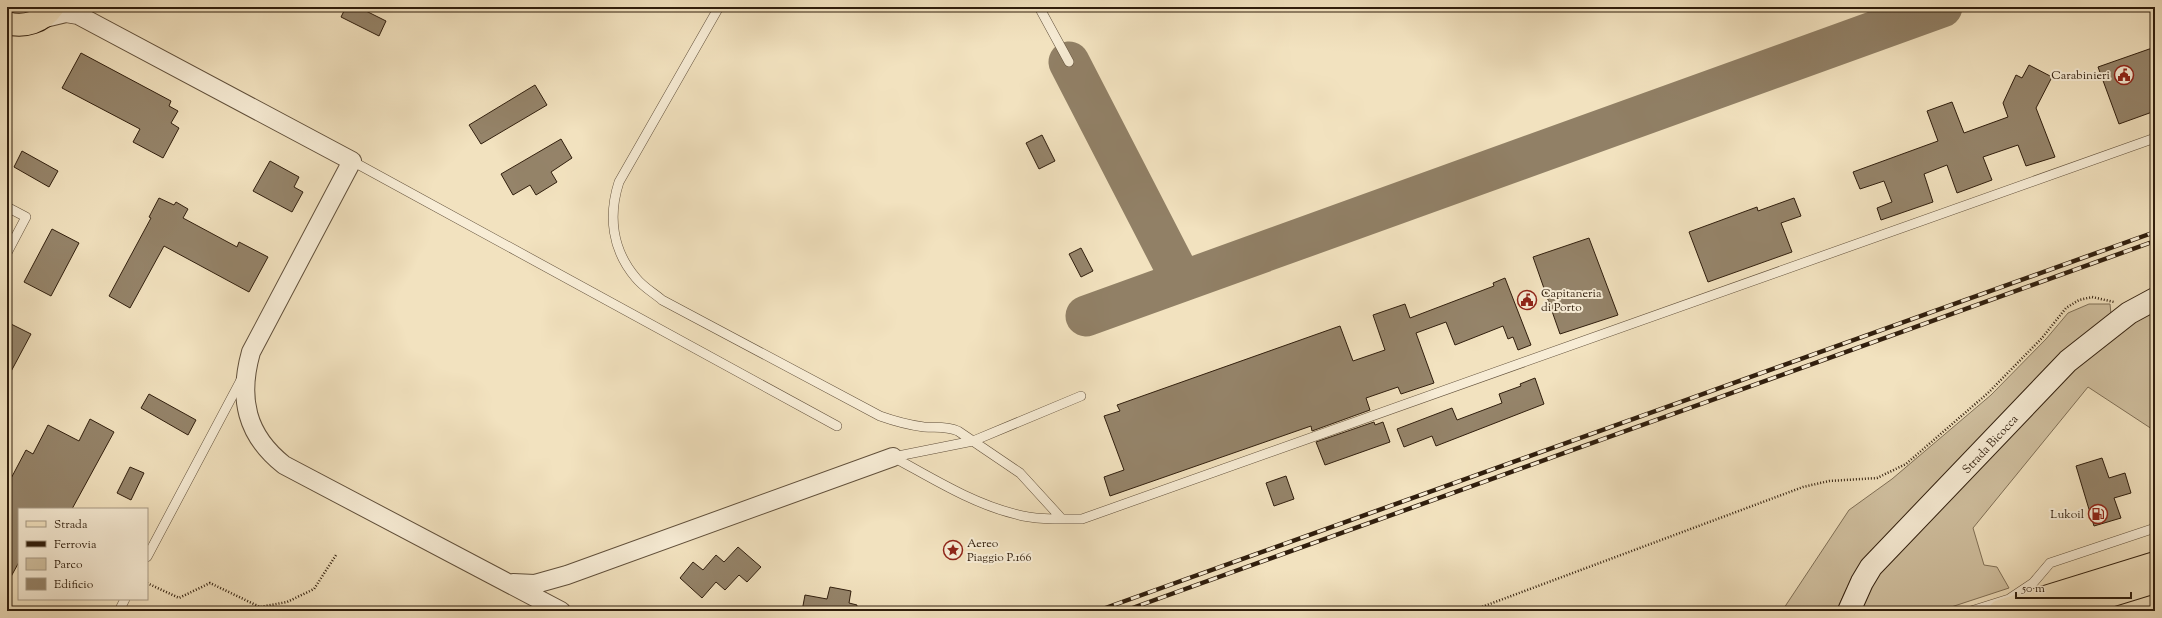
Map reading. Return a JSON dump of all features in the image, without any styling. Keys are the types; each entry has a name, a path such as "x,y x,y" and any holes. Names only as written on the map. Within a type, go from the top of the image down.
{"main road":[{"path":"9,25 22,25 47,13"},
{"name":"Strada Bicocca","path":"1849,611 1862,582 1871,567 2068,361 2129,313 2155,299"},
{"path":"2000,611 2155,563"},
{"path":"2061,611 2155,582"}],"street":[{"path":"47,13 66,13 75,11 352,161 251,352 245,374 247,412 253,428 262,444 284,465 561,611"},
{"path":"510,583 535,584 567,575 893,457"},
{"path":"531,594 550,611"}],"lane":[{"path":"719,7 619,182 613,201 612,227 621,259 637,279 662,300 880,416 900,423 924,427 947,426 973,440 1020,473 1062,519"},
{"path":"1040,7 1069,62"},
{"path":"893,457 978,502 1016,515 1062,519 1082,519 2155,138"},
{"path":"352,161 837,426"},
{"path":"7,207 26,217 7,253"},
{"path":"148,555 245,374"},
{"path":"893,457 973,440 1081,396"},
{"path":"1971,611 2009,599 2033,583 2050,563 2155,528"},
{"path":"119,611 124,600"}],"path":[{"path":"1471,611 1803,487 1829,481 1877,478 1889,473 1906,464 1988,393 2042,338 2066,308 2079,300 2092,297 2118,303 2129,313"},
{"path":"148,583 179,598 210,583 260,607 287,602 314,589 336,555"}],"green space":[{"path":"2089,304 2110,304 2111,314 2060,353 1875,549 1853,578 1844,593 1837,611 1782,611 1849,510 1892,479 1991,395 2046,339 2068,313"},
{"path":"2155,309 2155,431 2088,387 1973,528 1984,565 1997,567 2009,588 1939,611 1861,611 1867,594 1881,570 2071,370 2128,324"}],"building":[{"path":"346,7 358,7 386,21 379,36 341,17"},
{"path":"2155,47 2155,111 2119,124 2098,67"},
{"path":"81,53 171,101 169,106 178,111 171,123 179,128 163,158 133,142 140,129 62,88"},
{"path":"2029,65 2052,77 2036,108 2055,157 2026,166 2018,145 1983,157 1992,180 1957,193 1947,165 1924,174 1933,202 1881,220 1877,208 1892,202 1884,181 1860,189 1853,172 1938,141 1927,111 1952,102 1964,133 2008,117 2003,103 2016,75 2022,78"},
{"path":"535,85 547,105 481,144 469,125"},
{"path":"1042,135 1055,161 1039,169 1026,143"},
{"path":"561,139 572,158 551,172 557,182 536,195 530,185 513,195 501,174"},
{"path":"22,151 58,171 49,187 14,167"},
{"path":"270,161 299,177 294,187 303,192 292,212 253,191"},
{"path":"159,198 174,205 176,202 188,209 183,218 237,247 239,242 268,257 249,292 164,246 130,308 109,296 151,218 149,217"},
{"path":"1794,198 1801,216 1781,223 1792,252 1708,282 1689,232 1757,207 1758,211"},
{"path":"52,229 79,243 51,296 24,282"},
{"path":"1589,238 1618,315 1560,334 1533,257"},
{"path":"1081,248 1093,271 1081,277 1069,254"},
{"path":"1505,278 1531,345 1518,350 1513,337 1508,339 1503,326 1455,345 1446,322 1416,333 1434,383 1401,394 1398,387 1366,398 1370,410 1312,431 1311,426 1110,496 1104,477 1124,470 1104,416 1120,411 1117,405 1340,326 1353,361 1385,350 1373,315 1405,304 1410,318 1494,286 1493,283"},
{"path":"7,322 31,334 7,379"},
{"path":"1535,378 1544,404 1436,446 1432,436 1404,447 1397,429 1452,408 1457,420 1502,403 1499,394 1521,386 1520,384"},
{"path":"149,394 196,420 188,435 141,408"},
{"path":"90,419 114,432 73,508 18,508 18,564 7,584 7,486 26,450 33,454 48,425 79,441"},
{"path":"1374,422 1375,425 1383,422 1390,442 1325,465 1316,442"},
{"path":"2102,458 2109,478 2125,473 2131,493 2114,498 2121,518 2094,526 2076,466"},
{"path":"130,467 144,473 131,500 117,493"},
{"path":"1286,476 1294,499 1274,506 1266,483"},
{"path":"738,547 761,567 747,582 739,575 725,590 716,582 702,598 680,578 693,562 703,570 716,555 724,562"},
{"path":"830,587 851,591 849,603 857,605 856,611 802,611 805,595 827,599"}],"taxiway":[{"path":"1086,316 1942,7"},
{"path":"1069,62 1182,281"}],"railway":[{"path":"1097,611 2155,232"},
{"path":"1124,611 2155,241"}],"place":[{"name":"Carabinieri","path":"2124,75"},
{"name":"Capitaneria di Porto","path":"1527,300"},
{"name":"Lukoil","path":"2098,514"},
{"name":"Aereo Piaggio P.166","path":"953,550"}]}
